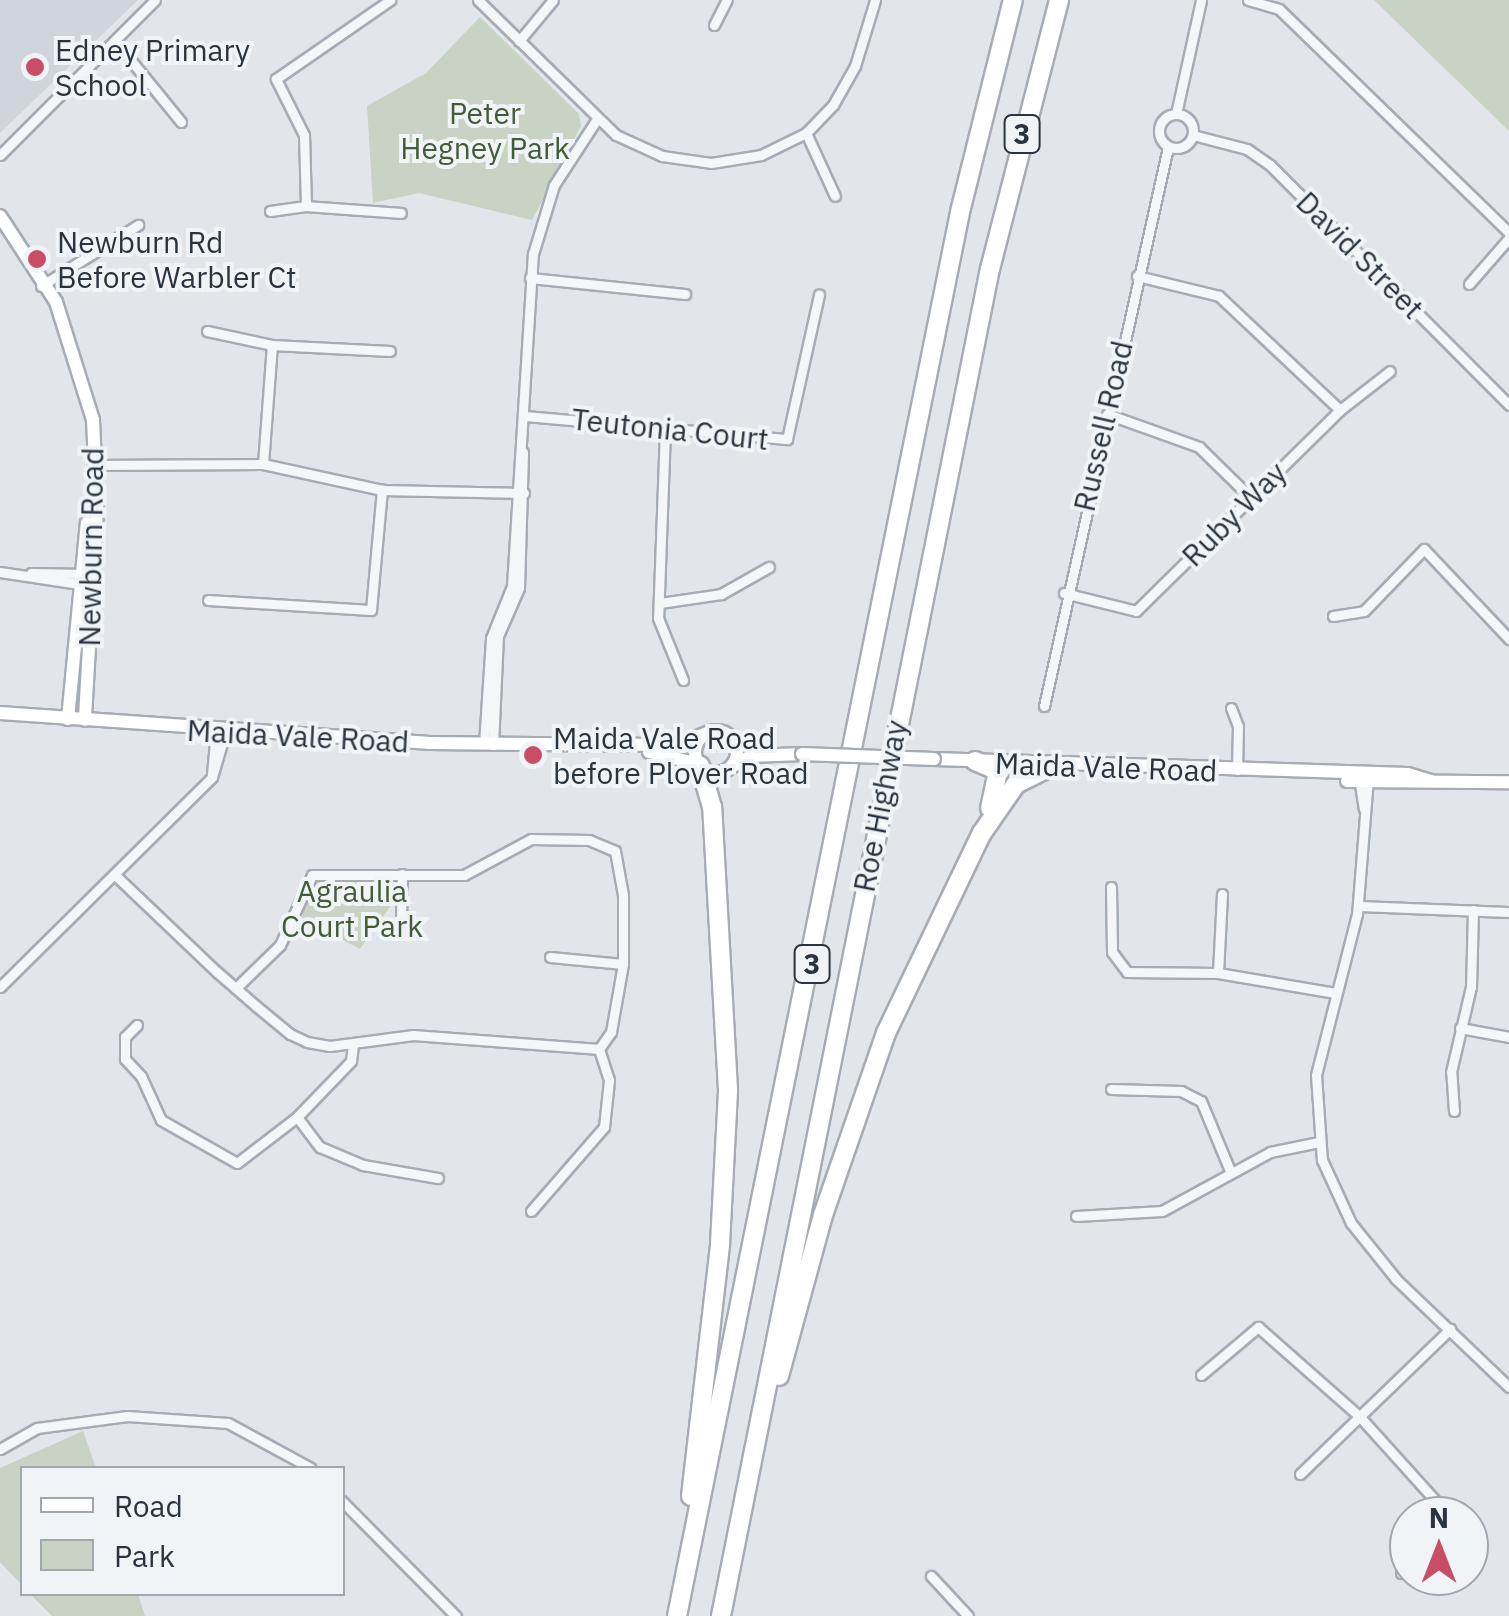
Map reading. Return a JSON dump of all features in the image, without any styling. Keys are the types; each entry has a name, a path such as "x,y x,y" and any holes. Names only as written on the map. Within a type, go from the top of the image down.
{"highway":[{"name":"Roe Highway","path":"677,1611 768,1188 939,320 1011,0"},
{"name":"Roe Highway","path":"722,1616 990,269 1059,0"},
{"path":"990,269 1067,0"},
{"path":"752,1463 823,1215 886,1033 982,832 999,774 975,762"},
{"path":"677,1611 720,1244 728,1090 712,807 700,765"},
{"path":"982,832 1016,784 1052,766"}],"main road":[{"name":"Newburn Road","path":"0,216 43,285 74,377 93,464 85,720"},
{"name":"Newburn Road","path":"0,230 43,285"},
{"name":"Newburn Road","path":"68,719 89,579"},
{"name":"Maida Vale Road","path":"0,713 220,732 488,744 673,745 705,734"},
{"path":"705,734 726,734 737,752 728,768 716,773 700,765 696,745 705,734"},
{"name":"Maida Vale Road","path":"726,734 780,753"},
{"name":"Maida Vale Road","path":"597,747 700,765"},
{"name":"Maida Vale Road","path":"728,768 751,756 780,753 1509,782"}],"street":[{"path":"0,154 155,0"},
{"path":"306,206 304,135 276,80 390,0"},
{"path":"478,0 597,119 662,156 711,163 761,155 806,133 833,104 854,66 874,0"},
{"path":"518,41 553,0"},
{"path":"714,25 727,0"},
{"path":"1176,114 1188,118 1193,135 1184,147 1168,147 1159,127 1176,114 1201,0"},
{"path":"1248,0 1279,9 1509,235 1469,284"},
{"path":"116,42 181,122"},
{"path":"488,744 494,661 519,588 530,278 538,227 554,186 597,119"},
{"path":"806,133 834,196"},
{"name":"David Street","path":"1193,135 1247,149 1270,165 1509,405"},
{"name":"Russell Road","path":"1044,706 1064,593 1168,147"},
{"path":"270,211 306,206 400,213"},
{"path":"43,285 138,226"},
{"path":"1137,276 1219,296 1340,410"},
{"path":"530,278 684,294"},
{"name":"Teutonia Court","path":"524,416 787,439 818,295"},
{"path":"207,331 272,344 390,351"},
{"path":"263,464 272,344"},
{"name":"Ruby Way","path":"1064,593 1136,611 1340,410 1390,371"},
{"path":"1106,414 1200,448 1250,497"},
{"path":"665,430 662,634 684,680"},
{"path":"93,464 263,464 382,490 520,493"},
{"path":"208,600 371,610 382,490"},
{"path":"1333,616 1364,611 1424,549 1509,639"},
{"path":"660,602 721,594 769,567"},
{"path":"0,572 89,579"},
{"path":"1231,708 1238,726 1237,773"},
{"path":"0,987 212,777 220,732"},
{"path":"1363,777 1358,906 1316,1075 1319,1142 1351,1222 1396,1279 1509,1387"},
{"path":"236,988 280,945 312,875 464,875 531,839 608,846 623,895 623,964 612,1032 599,1049"},
{"path":"401,918 402,874"},
{"path":"115,875 236,988 298,1038 353,1044 413,1035 599,1049"},
{"path":"1111,886 1112,952 1120,967 1136,974 1218,973 1335,993"},
{"path":"1218,973 1222,894"},
{"path":"1358,906 1509,912"},
{"path":"1454,1110 1450,1072 1471,987 1474,910"},
{"path":"550,956 623,964"},
{"path":"137,1024 125,1038 126,1061 141,1076 161,1120 188,1140 237,1163 297,1117 350,1061 353,1044"},
{"path":"1460,1028 1509,1037"},
{"path":"532,1211 604,1127 609,1080 599,1049"},
{"path":"1111,1088 1180,1091 1201,1101 1231,1173"},
{"path":"297,1117 320,1147 334,1154 362,1166 438,1178"},
{"path":"1076,1216 1162,1210 1280,1148 1319,1142"},
{"path":"1200,1375 1258,1327 1360,1416 1431,1496"},
{"path":"1300,1474 1450,1329"},
{"path":"0,1450 38,1428 127,1416 228,1423 307,1466"},
{"path":"345,1504 456,1616"},
{"path":"931,1576 968,1616"}],"shaded area":[{"name":"Edney Primary School","path":"0,0 138,0 0,133"}],"green space":[{"path":"1374,0 1509,0 1509,131"},
{"name":"Peter Hegney Park","path":"480,17 579,114 581,126 532,220 419,193 373,203 367,106 426,73"},
{"name":"Agraulia Court Park","path":"320,878 376,879 393,887 394,901 360,949 302,918 309,884"},
{"path":"83,1431 95,1466 20,1466 20,1583 0,1562 0,1468"},
{"path":"32,1596 139,1596 145,1616 52,1616"}],"place":[{"name":"Edney Primary School","path":"35,67"},
{"name":"Newburn Rd Before Warbler Ct","path":"37,259"},
{"name":"Maida Vale Road before Plover Road","path":"533,755"}]}
